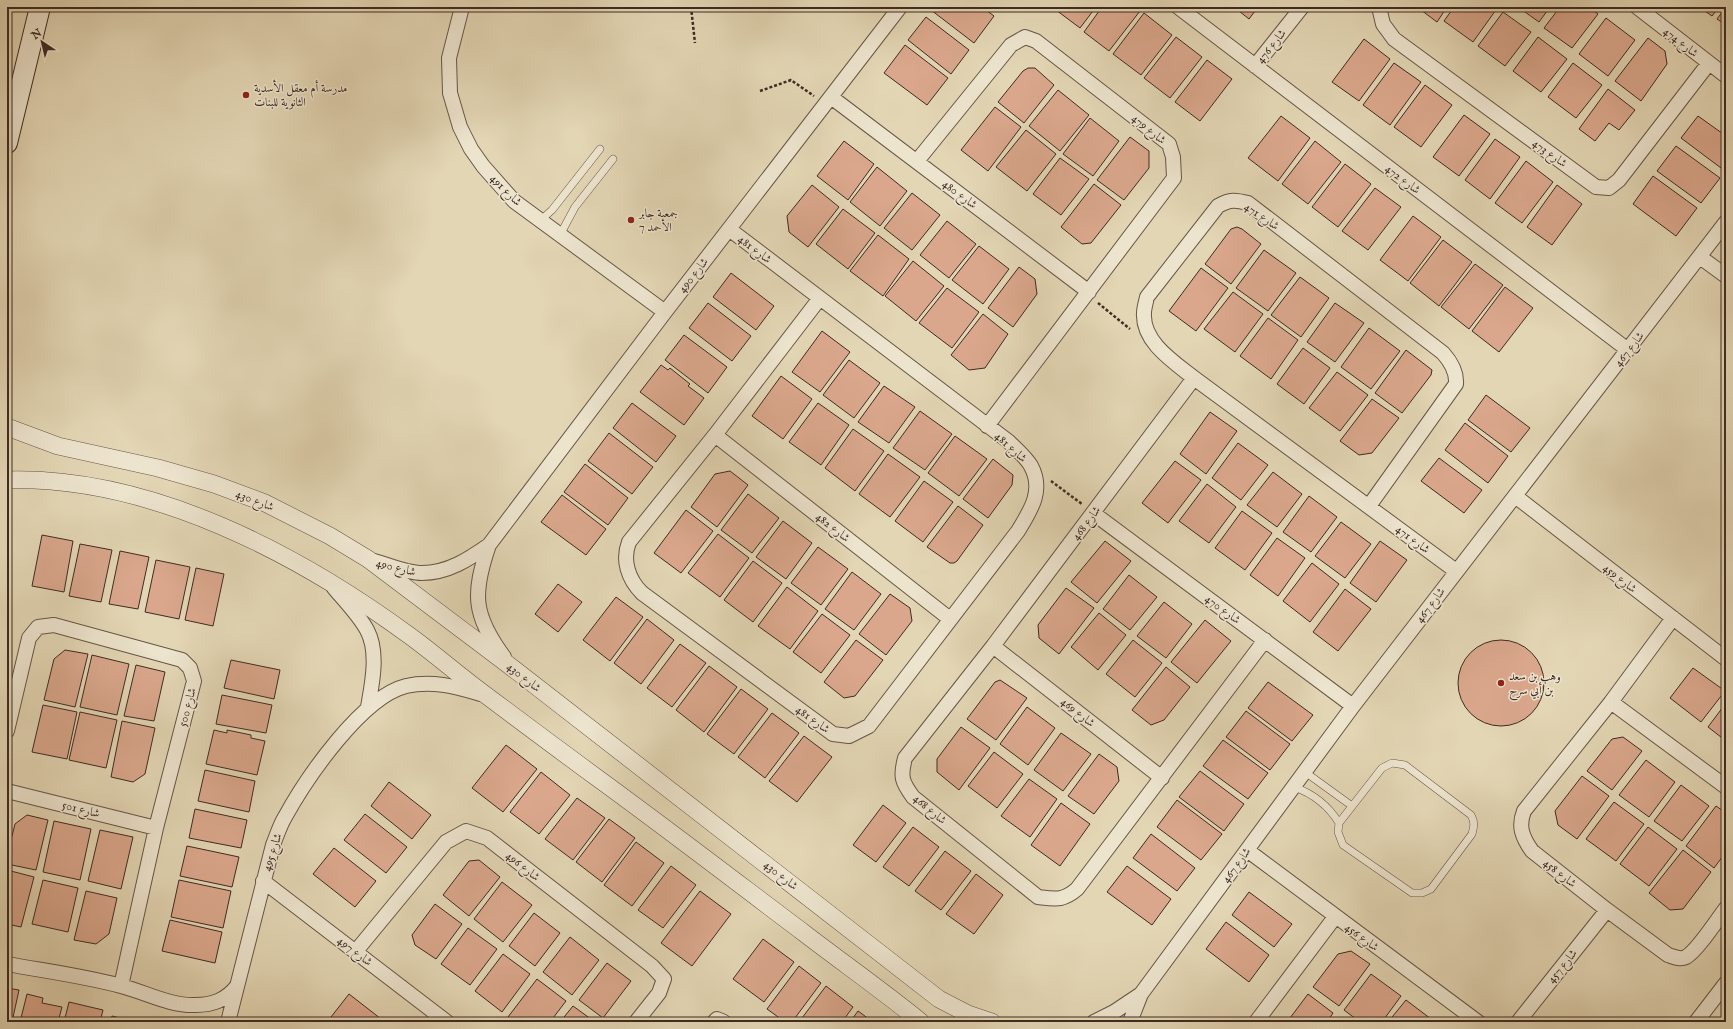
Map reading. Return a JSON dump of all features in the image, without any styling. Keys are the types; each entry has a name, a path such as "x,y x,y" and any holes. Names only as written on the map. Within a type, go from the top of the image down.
{"main road":[{"path":"7,142 40,7"}],"street":[{"name":"شارع 491","path":"460,7 449,58 450,93 460,127 470,149 482,166 514,201 665,312"},
{"name":"شارع 490","path":"510,666 490,638 480,614 477,592 481,570 490,545 665,312 900,7"},
{"name":"شارع 472","path":"1178,7 1628,350"},
{"name":"شارع 476","path":"1255,66 1302,7"},
{"name":"شارع 473","path":"1379,7 1383,24 1394,39 1596,187 1609,188 1619,180 1709,63"},
{"name":"شارع 474","path":"1637,7 1726,76"},
{"name":"شارع 479","path":"916,161 1011,45 1026,37 1036,41 1169,144 1173,157 1174,178 987,426"},
{"name":"شارع 480","path":"828,101 916,161 1089,292"},
{"name":"شارع 471","path":"1369,506 1456,384 1457,377 1450,360 1437,348 1248,204 1235,199 1218,206 1147,297 1143,314 1147,332 1163,354 1456,572"},
{"name":"شارع 467","path":"1130,1022 1141,994 1353,706 1726,222"},
{"name":"شارع 481","path":"729,229 820,298 987,426 1008,441 1031,465 1038,484 1031,510 1018,531 869,726 849,736 833,734 642,592 632,582 627,565 626,551 629,542 715,435 820,298"},
{"path":"1700,257 1726,276"},
{"name":"شارع 468","path":"1194,378 993,646 905,758 901,771 903,782 913,797 1038,896 1056,899 1068,897 1077,890 1265,640"},
{"name":"شارع 430","path":"7,427 58,446 158,468 214,484 265,503 323,532 368,559 510,666 939,999 968,1014 992,1022"},
{"name":"شارع 482","path":"715,435 950,619"},
{"path":"7,480 37,479 69,483 107,489 145,498 186,513 282,555 330,583 410,636 485,695 664,827 921,1022"},
{"name":"شارع 459","path":"1515,496 1726,659"},
{"name":"شارع 470","path":"1093,513 1353,706"},
{"name":"شارع 490","path":"368,559 421,573 443,570 461,564 490,545"},
{"path":"330,583 367,630 372,646 372,684 368,707"},
{"name":"شارع 458","path":"1673,618 1611,702 1524,810 1520,820 1524,840 1532,851 1607,910 1668,954 1677,958 1685,958 1693,951 1726,908"},
{"name":"شارع 500","path":"7,731 29,638 38,627 54,625 182,660 190,668 194,681 156,828 121,986"},
{"name":"شارع 469","path":"993,646 1162,778"},
{"name":"شارع 495","path":"228,1022 273,845 284,818 326,755 368,707 390,691 407,686 429,683 447,684 485,695"},
{"path":"1611,702 1726,787"},
{"name":"شارع 501","path":"7,791 156,828"},
{"name":"شارع 496","path":"356,951 446,842 466,831 487,838 652,966 664,979 659,993 636,1022"},
{"name":"شارع 456","path":"1247,850 1478,1022"},
{"name":"شارع 497","path":"263,882 356,951 429,1017 447,1022"},
{"name":"شارع 457","path":"1518,1022 1607,910"},
{"path":"1256,1022 1335,917"},
{"path":"7,964 121,986 193,1006 210,1004 225,999 237,986"},
{"path":"1696,1022 1724,990"},
{"name":"شارع 467","path":"1094,1022 1114,1012 1141,994"},
{"path":"714,1022 717,1019 724,1022"}],"lane":[{"path":"540,220 552,210 600,149"},
{"path":"560,235 575,207 613,159"},
{"path":"1392,763 1405,765 1471,815 1474,825 1472,834 1431,889 1422,894 1412,893 1343,845 1338,832 1340,823 1352,806 1382,768 1392,763"},
{"path":"1304,772 1352,806"},
{"path":"1294,787 1317,798 1333,813 1340,823"}],"path":[{"path":"691,7 695,43"},
{"path":"760,91 791,80 828,101"},
{"path":"1089,292 1103,308 1133,331"},
{"path":"1035,476 1054,482 1093,513"}],"building":[{"path":"934,7 982,7 994,16 974,43 931,10"},
{"path":"1052,7 1096,7 1080,28"},
{"path":"1102,7 1135,7 1140,11 1109,51 1084,32"},
{"path":"1234,7 1258,7 1249,19"},
{"path":"1417,7 1447,7 1437,22"},
{"path":"1454,7 1498,7 1473,42 1444,21"},
{"path":"1518,7 1550,7 1539,22"},
{"path":"1560,7 1589,7 1598,14 1572,48 1544,28"},
{"path":"1699,7 1719,7 1712,16"},
{"path":"1726,7 1726,25 1717,19"},
{"path":"1503,12 1531,32 1505,66 1478,46"},
{"path":"1144,13 1172,35 1141,75 1113,54"},
{"path":"926,17 969,50 951,74 908,40"},
{"path":"1606,18 1635,40 1608,76 1579,54"},
{"path":"1176,37 1202,57 1170,98 1144,78"},
{"path":"1538,37 1567,59 1541,92 1513,71"},
{"path":"1648,38 1665,51 1667,64 1641,101 1615,81"},
{"path":"1364,39 1390,59 1359,101 1332,82"},
{"path":"905,45 948,78 927,105 884,73"},
{"path":"1207,60 1232,79 1200,121 1175,102"},
{"path":"1394,63 1421,82 1390,125 1363,105"},
{"path":"1573,63 1602,85 1576,118 1548,97"},
{"path":"1028,68 1035,68 1054,85 1024,123 998,102 1023,71"},
{"path":"1425,85 1452,105 1421,147 1394,127"},
{"path":"1608,89 1635,110 1619,130 1609,123 1595,141 1579,129"},
{"path":"1058,90 1089,115 1060,151 1029,126"},
{"path":"995,107 1021,127 988,171 961,150"},
{"path":"1464,115 1490,134 1459,176 1433,157"},
{"path":"1281,116 1310,138 1278,181 1248,158"},
{"path":"1698,116 1726,136 1725,171 1681,138"},
{"path":"1090,118 1119,141 1093,176 1063,154"},
{"path":"1026,130 1056,154 1027,191 996,167"},
{"path":"1130,137 1149,151 1149,168 1124,200 1097,180"},
{"path":"1495,139 1520,157 1490,199 1465,180"},
{"path":"844,141 874,164 848,200 817,176"},
{"path":"1315,141 1341,162 1308,204 1282,184"},
{"path":"1676,146 1720,178 1701,203 1657,171"},
{"path":"1060,158 1089,179 1061,215 1033,194"},
{"path":"1526,161 1553,182 1522,223 1495,203"},
{"path":"1345,164 1371,184 1338,227 1312,207"},
{"path":"877,167 907,191 880,226 850,202"},
{"path":"1653,176 1697,208 1676,236 1633,204"},
{"path":"1094,184 1121,205 1091,243 1082,244 1061,227"},
{"path":"812,185 839,207 808,247 789,232 787,216"},
{"path":"1557,185 1582,204 1552,245 1527,227"},
{"path":"1375,188 1401,207 1368,250 1342,231"},
{"path":"912,193 940,215 912,250 884,228"},
{"path":"843,209 875,233 848,269 816,244"},
{"path":"1413,216 1441,237 1408,281 1380,260"},
{"path":"947,221 976,244 949,278 920,255"},
{"path":"1237,227 1242,229 1261,244 1231,284 1205,264 1231,229"},
{"path":"878,235 909,259 883,296 850,271"},
{"path":"1443,240 1472,262 1439,306 1410,283"},
{"path":"979,246 1009,269 983,304 952,280"},
{"path":"1264,250 1296,273 1268,311 1236,288"},
{"path":"913,261 944,286 916,321 885,296"},
{"path":"1475,264 1503,285 1469,329 1441,307"},
{"path":"1019,267 1035,279 1037,294 1013,327 988,308"},
{"path":"1201,268 1228,288 1196,331 1169,311"},
{"path":"731,273 774,306 756,330 713,297"},
{"path":"1300,277 1329,298 1301,337 1271,315"},
{"path":"1505,287 1533,308 1499,352 1472,331"},
{"path":"947,288 979,312 952,348 919,323"},
{"path":"1233,292 1263,314 1235,352 1204,329"},
{"path":"708,303 751,336 732,361 689,328"},
{"path":"1335,303 1364,323 1335,362 1307,342"},
{"path":"983,314 1008,334 985,368 969,370 951,355"},
{"path":"1268,318 1298,340 1271,379 1240,356"},
{"path":"1369,328 1400,351 1371,389 1341,367"},
{"path":"822,331 850,352 820,392 792,372"},
{"path":"684,335 727,367 708,393 665,360"},
{"path":"1303,348 1330,368 1304,404 1277,384"},
{"path":"1406,350 1432,370 1431,375 1402,413 1375,393"},
{"path":"849,360 880,383 854,418 823,395"},
{"path":"661,365 668,370 670,368 690,384 688,386 704,398 684,425 640,392"},
{"path":"1337,372 1368,395 1340,431 1309,408"},
{"path":"781,376 812,399 783,439 752,416"},
{"path":"884,386 915,407 889,443 858,422"},
{"path":"1486,395 1530,428 1511,452 1468,420"},
{"path":"1372,399 1399,418 1372,453 1359,455 1340,441"},
{"path":"632,403 676,436 656,462 613,428"},
{"path":"818,403 849,425 821,465 789,442"},
{"path":"920,411 952,434 925,470 893,448"},
{"path":"1210,412 1237,431 1206,474 1180,454"},
{"path":"1465,423 1508,456 1488,483 1445,450"},
{"path":"853,429 884,451 855,491 825,468"},
{"path":"609,433 653,467 632,494 588,461"},
{"path":"955,436 987,459 959,496 928,473"},
{"path":"1238,443 1268,465 1241,500 1212,478"},
{"path":"888,454 920,477 890,517 859,494"},
{"path":"1439,458 1482,490 1464,513 1421,481"},
{"path":"993,459 1013,475 1012,485 988,518 963,499"},
{"path":"1175,461 1201,480 1168,523 1142,503"},
{"path":"585,464 628,498 608,525 564,492"},
{"path":"730,471 748,485 717,527 691,507 715,474"},
{"path":"1273,472 1302,494 1277,527 1247,505"},
{"path":"924,481 953,502 923,542 895,521"},
{"path":"1207,484 1236,507 1209,543 1179,521"},
{"path":"748,494 779,518 752,553 721,530"},
{"path":"562,495 606,529 586,555 541,522"},
{"path":"1309,496 1337,517 1311,552 1283,532"},
{"path":"958,506 983,525 957,561 950,563 927,547"},
{"path":"686,510 713,531 681,573 654,553"},
{"path":"1242,511 1272,533 1245,570 1215,548"},
{"path":"783,521 812,543 786,579 756,557"},
{"path":"1341,522 1371,544 1345,578 1315,556"},
{"path":"718,534 749,558 720,597 688,573"},
{"path":"42,535 73,541 64,592 32,586"},
{"path":"1277,538 1305,558 1278,596 1250,575"},
{"path":"1105,541 1131,561 1097,603 1071,582"},
{"path":"1380,541 1407,560 1376,602 1350,583"},
{"path":"80,544 112,550 101,602 69,596"},
{"path":"818,547 848,569 821,605 791,583"},
{"path":"120,551 149,557 138,609 109,604"},
{"path":"156,560 190,567 179,619 145,612"},
{"path":"753,561 782,583 753,622 724,600"},
{"path":"1312,563 1339,584 1310,622 1283,601"},
{"path":"196,568 224,574 213,626 185,620"},
{"path":"852,572 881,594 854,630 825,609"},
{"path":"1129,575 1157,597 1130,630 1103,609"},
{"path":"558,584 582,602 558,632 535,614"},
{"path":"787,587 818,611 790,649 758,626"},
{"path":"1066,588 1094,608 1059,654 1039,638 1038,625"},
{"path":"1345,589 1371,609 1338,651 1313,632"},
{"path":"890,594 910,608 912,621 886,655 859,634"},
{"path":"616,597 643,617 610,661 583,640"},
{"path":"1164,602 1192,624 1166,658 1137,636"},
{"path":"1099,613 1126,635 1098,670 1071,647"},
{"path":"822,614 850,635 821,673 793,652"},
{"path":"647,619 674,640 641,684 614,663"},
{"path":"1205,620 1231,641 1197,683 1171,662"},
{"path":"856,640 883,660 855,696 844,698 824,682"},
{"path":"1133,640 1162,663 1135,697 1106,674"},
{"name":"وهب بن سعد بن أبي سرح","path":"1501,640 1517,644 1531,653 1540,667 1544,683 1540,699 1531,713 1517,722 1501,726 1485,722 1471,713 1462,699 1458,683 1462,667 1471,653 1485,644"},
{"path":"680,644 706,663 672,707 647,688"},
{"path":"65,650 88,654 75,707 44,700 54,659"},
{"path":"92,655 129,664 117,715 80,707"},
{"path":"231,660 280,670 274,699 224,688"},
{"path":"136,665 165,672 154,721 124,716"},
{"path":"709,666 737,687 704,732 676,710"},
{"path":"1166,667 1190,687 1164,720 1151,725 1132,710"},
{"path":"1693,668 1725,691 1701,722 1670,698"},
{"path":"1000,680 1027,698 996,740 967,719 995,682"},
{"path":"1268,682 1313,715 1292,741 1248,708"},
{"path":"741,689 768,709 734,754 707,734"},
{"path":"222,695 272,705 266,733 216,724"},
{"path":"1726,703 1726,741 1708,727"},
{"path":"43,705 77,712 67,759 32,752"},
{"path":"1027,707 1055,728 1028,765 1000,744"},
{"path":"1246,711 1290,744 1270,770 1226,737"},
{"path":"80,712 117,720 106,768 69,760"},
{"path":"772,713 799,733 765,778 738,757"},
{"path":"122,721 155,728 145,774 133,782 111,777"},
{"path":"961,727 990,748 959,790 937,772 937,759"},
{"path":"214,730 227,733 227,730 251,735 251,738 265,741 257,775 206,764"},
{"path":"1061,733 1091,754 1063,791 1034,770"},
{"path":"804,736 832,757 797,802 769,781"},
{"path":"1623,737 1642,751 1612,790 1587,771 1612,739"},
{"path":"1223,740 1268,773 1248,799 1203,766"},
{"path":"506,745 537,769 503,812 472,788"},
{"path":"994,752 1023,774 997,808 968,786"},
{"path":"1099,754 1117,767 1119,781 1094,814 1068,796"},
{"path":"1646,760 1675,782 1649,817 1619,795"},
{"path":"205,770 255,781 249,812 198,801"},
{"path":"1200,771 1244,804 1224,831 1179,797"},
{"path":"541,772 570,795 539,834 510,812"},
{"path":"1582,776 1609,796 1577,839 1558,825 1555,811"},
{"path":"1029,779 1057,799 1030,837 1001,816"},
{"path":"389,782 431,815 412,839 371,806"},
{"path":"1681,785 1709,806 1682,841 1654,821"},
{"path":"577,798 605,818 573,860 545,839"},
{"path":"1177,800 1222,834 1201,860 1157,827"},
{"path":"1614,802 1644,824 1616,861 1586,839"},
{"path":"1061,803 1090,824 1060,866 1031,845"},
{"path":"883,805 906,823 876,862 853,845"},
{"path":"1716,806 1726,813 1726,852 1714,868 1686,846"},
{"path":"195,809 247,820 241,848 189,838"},
{"path":"365,814 407,847 386,873 344,840"},
{"path":"27,815 48,820 36,870 7,864 7,856 15,824"},
{"path":"609,819 635,838 602,882 576,862"},
{"path":"54,821 91,829 80,880 43,872"},
{"path":"913,827 939,847 909,886 883,867"},
{"path":"1648,827 1677,849 1649,886 1620,864"},
{"path":"100,830 133,837 121,889 88,881"},
{"path":"1151,834 1195,868 1177,891 1133,858"},
{"path":"636,842 664,863 632,906 604,885"},
{"path":"187,846 239,857 232,887 180,876"},
{"path":"334,848 376,881 355,907 313,874"},
{"path":"1683,850 1711,872 1683,909 1670,910 1649,893"},
{"path":"945,851 971,871 941,910 915,891"},
{"path":"479,860 500,877 469,916 443,895 469,861"},
{"path":"671,866 696,885 663,928 638,910"},
{"path":"1127,866 1171,899 1152,925 1107,892"},
{"path":"7,870 34,877 21,927 7,924"},
{"path":"976,874 1003,895 974,934 946,914"},
{"path":"43,880 78,888 68,932 32,924"},
{"path":"179,880 231,891 223,928 171,917"},
{"path":"502,882 532,905 503,942 474,919"},
{"path":"86,891 117,898 109,934 96,944 74,940"},
{"path":"700,891 731,914 692,966 661,943"},
{"path":"1249,892 1292,924 1274,947 1232,915"},
{"path":"435,904 462,924 436,959 415,945 412,935"},
{"path":"534,913 560,933 535,966 509,946"},
{"path":"170,920 222,932 215,963 162,951"},
{"path":"1226,922 1269,955 1249,982 1206,949"},
{"path":"468,928 497,949 470,985 441,964"},
{"path":"570,937 599,960 572,995 543,972"},
{"path":"763,939 794,962 764,1002 733,979"},
{"path":"1351,951 1370,964 1339,1006 1313,987 1338,954"},
{"path":"503,954 530,974 502,1012 475,991"},
{"path":"607,963 631,981 603,1018 579,1000"},
{"path":"799,966 821,983 792,1022 785,1022 767,1009"},
{"path":"1371,974 1401,996 1382,1022 1360,1022 1344,1010"},
{"path":"537,979 566,1001 550,1022 514,1022 508,1017"},
{"path":"826,986 853,1007 842,1022 799,1022"},
{"path":"7,988 19,990 12,1022 7,1022"},
{"path":"27,994 43,998 42,1003 62,1007 58,1022 20,1022"},
{"path":"349,994 385,1022 337,1022 331,1017"},
{"path":"1308,994 1333,1013 1327,1022 1287,1022"},
{"path":"1406,1000 1435,1022 1388,1022"},
{"path":"69,1002 103,1010 100,1022 64,1022"},
{"path":"573,1006 595,1022 560,1022"},
{"path":"858,1011 873,1022 850,1022"},
{"path":"112,1016 136,1022 110,1022"}],"place":[{"name":"مدرسة أم معقل الأسدية الثانوية للبنات","path":"246,95"},
{"name":"جمعية جابر الأحمد 7","path":"631,220"},
{"name":"وهب بن سعد بن أبي سرح","path":"1501,683"}]}
